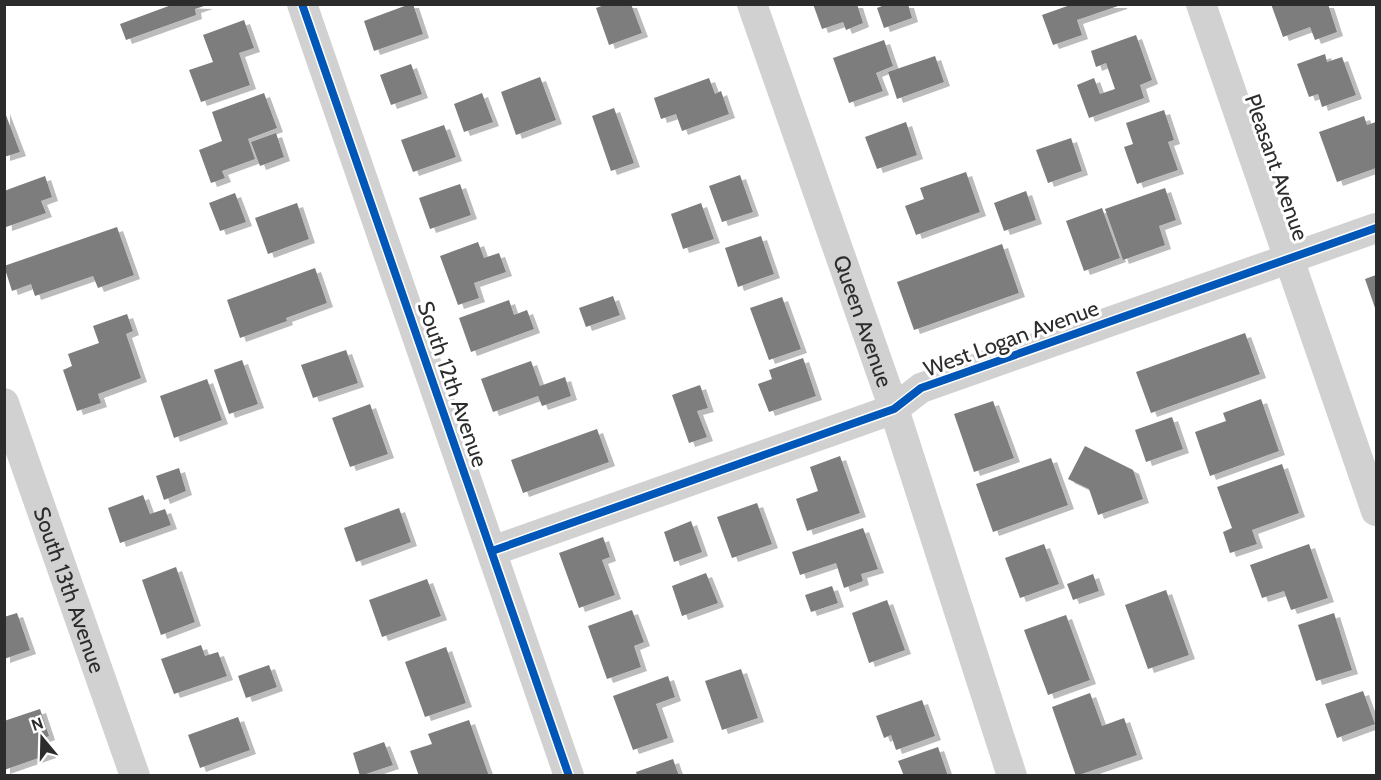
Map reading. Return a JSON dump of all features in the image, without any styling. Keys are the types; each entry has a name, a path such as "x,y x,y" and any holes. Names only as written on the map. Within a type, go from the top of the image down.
{"street":[{"name":"South 12th Avenue","path":"302,4 569,776"},
{"name":"Queen Avenue","path":"752,4 894,409 1012,776"},
{"name":"Pleasant Avenue","path":"1201,4 1377,511"},
{"name":"West Logan Avenue","path":"492,551 894,409 921,388 1377,228"},
{"name":"South 13th Avenue","path":"4,403 135,776"}],"building":[{"path":"174,4 207,5 195,9 196,15 126,40 120,24"},
{"path":"413,4 423,34 374,51 364,21"},
{"path":"607,4 631,4 642,33 609,45 596,8"},
{"path":"813,4 857,4 863,23 846,30 843,22 822,29"},
{"path":"887,4 908,4 912,18 884,28 877,8"},
{"path":"1073,4 1121,5 1077,20 1082,35 1053,45 1042,15"},
{"path":"1271,4 1328,4 1337,32 1315,40 1310,27 1283,37"},
{"path":"244,20 254,48 239,53 250,85 201,102 189,70 213,62 203,35"},
{"path":"1136,35 1152,80 1140,85 1144,98 1089,118 1077,85 1094,78 1100,94 1115,89 1106,63 1096,67 1091,51"},
{"path":"884,40 893,66 876,73 883,91 849,103 833,58"},
{"path":"1325,54 1327,62 1342,57 1356,95 1322,107 1318,94 1309,97 1297,64"},
{"path":"935,56 944,82 897,99 888,72"},
{"path":"411,64 422,94 391,105 380,75"},
{"path":"540,77 556,120 516,135 501,92"},
{"path":"709,78 715,94 721,91 729,114 682,131 676,114 661,119 654,98"},
{"path":"264,93 277,128 248,139 255,159 222,171 225,178 211,183 199,150 222,141 212,112"},
{"path":"482,93 493,122 464,132 454,104"},
{"path":"614,108 634,163 611,171 592,116"},
{"path":"4,110 20,152 4,157"},
{"path":"1164,110 1174,140 1168,142 1178,170 1137,184 1124,147 1133,144 1126,123"},
{"path":"1364,116 1367,125 1376,122 1376,168 1337,182 1319,132"},
{"path":"906,122 917,155 877,169 865,137"},
{"path":"444,125 456,157 413,172 401,140"},
{"path":"276,133 284,157 260,166 251,142"},
{"path":"1071,138 1082,171 1048,183 1036,150"},
{"path":"966,172 980,212 916,235 905,206 924,199 920,188"},
{"path":"740,175 753,212 722,222 709,186"},
{"path":"45,176 52,197 41,201 46,213 6,227 4,191"},
{"path":"460,184 471,215 430,229 419,198"},
{"path":"1165,188 1176,220 1159,226 1165,245 1123,260 1105,209"},
{"path":"1026,191 1036,220 1004,231 994,203"},
{"path":"235,193 246,222 220,231 209,203"},
{"path":"297,203 309,239 268,254 255,218"},
{"path":"701,203 714,239 683,249 671,214"},
{"path":"1102,208 1120,258 1084,271 1066,221"},
{"path":"117,227 134,275 98,288 93,276 35,296 31,284 12,291 4,266"},
{"path":"761,236 774,274 738,287 725,248"},
{"path":"478,242 484,258 499,253 506,272 474,283 479,298 458,305 440,256"},
{"path":"1002,244 1019,293 914,330 897,282"},
{"path":"315,268 327,303 240,338 227,300"},
{"path":"1376,275 1376,311 1365,279"},
{"path":"613,296 620,315 586,327 579,308"},
{"path":"782,297 801,349 769,360 750,308"},
{"path":"509,300 514,315 527,310 534,329 471,352 459,318"},
{"path":"127,314 133,331 126,334 141,378 98,394 101,403 77,411 63,370 72,366 68,354 99,343 93,326"},
{"path":"1245,333 1260,374 1151,413 1136,372"},
{"path":"346,350 358,383 313,398 301,365"},
{"path":"803,358 816,396 769,412 758,384 772,379 769,370"},
{"path":"242,360 258,404 229,414 214,370"},
{"path":"531,361 540,386 565,377 571,396 542,406 538,396 493,412 481,379"},
{"path":"207,379 222,420 174,438 160,396"},
{"path":"700,385 708,408 697,411 707,437 689,443 672,395"},
{"path":"1261,399 1279,451 1210,476 1195,432 1226,421 1223,413"},
{"path":"993,401 1014,458 974,472 954,414"},
{"path":"370,404 388,454 350,467 332,418"},
{"path":"1172,417 1183,449 1146,462 1135,430"},
{"path":"597,429 609,462 523,493 511,460"},
{"path":"1085,446 1133,470 1143,499 1098,515 1089,489 1068,479"},
{"path":"840,456 860,513 807,531 796,499 818,491 810,467"},
{"path":"1051,458 1068,505 993,532 976,484"},
{"path":"1282,464 1299,513 1252,530 1257,544 1230,553 1223,532 1232,528 1217,487"},
{"path":"179,468 186,491 164,500 156,476"},
{"path":"143,495 150,514 165,509 171,525 120,543 108,508"},
{"path":"757,503 772,544 732,558 717,517"},
{"path":"399,508 411,542 356,562 344,528"},
{"path":"691,521 702,552 674,562 664,532"},
{"path":"863,528 878,569 861,574 863,581 844,588 836,563 800,575 792,552"},
{"path":"603,537 610,557 602,560 615,595 579,608 559,553"},
{"path":"1044,544 1059,584 1020,598 1005,558"},
{"path":"1309,544 1328,598 1291,610 1284,591 1262,598 1250,565"},
{"path":"176,567 195,622 161,635 142,580"},
{"path":"706,573 718,603 682,616 672,586"},
{"path":"1093,574 1099,591 1073,600 1067,584"},
{"path":"427,579 441,616 382,637 369,600"},
{"path":"832,586 838,603 811,612 805,595"},
{"path":"1166,590 1189,655 1148,669 1125,605"},
{"path":"887,600 905,650 869,663 852,613"},
{"path":"632,610 644,642 634,646 641,667 607,679 588,626"},
{"path":"17,613 30,650 4,659 4,617"},
{"path":"1334,613 1352,670 1316,681 1298,625"},
{"path":"1066,615 1090,680 1048,695 1024,630"},
{"path":"201,645 205,656 218,652 227,676 174,694 161,659"},
{"path":"446,647 466,703 425,717 405,662"},
{"path":"269,665 277,687 246,698 238,676"},
{"path":"741,669 758,718 722,730 705,681"},
{"path":"668,676 675,697 656,704 668,738 633,750 613,696"},
{"path":"1363,691 1375,724 1337,738 1325,704"},
{"path":"1090,693 1102,726 1124,718 1137,755 1076,776 1052,707"},
{"path":"922,700 935,736 896,750 891,735 884,738 876,716"},
{"path":"40,709 49,736 44,738 50,754 4,770 4,721"},
{"path":"238,717 250,750 200,768 188,735"},
{"path":"469,720 489,776 419,776 410,751 432,744 428,734"},
{"path":"384,742 393,765 360,776 353,753"},
{"path":"938,747 948,776 904,776 898,761"},
{"path":"673,759 679,776 637,776 636,772"}],"cycle path":[{"path":"302,4 569,776"},
{"path":"492,551 894,409 921,388 1376,228"}]}
